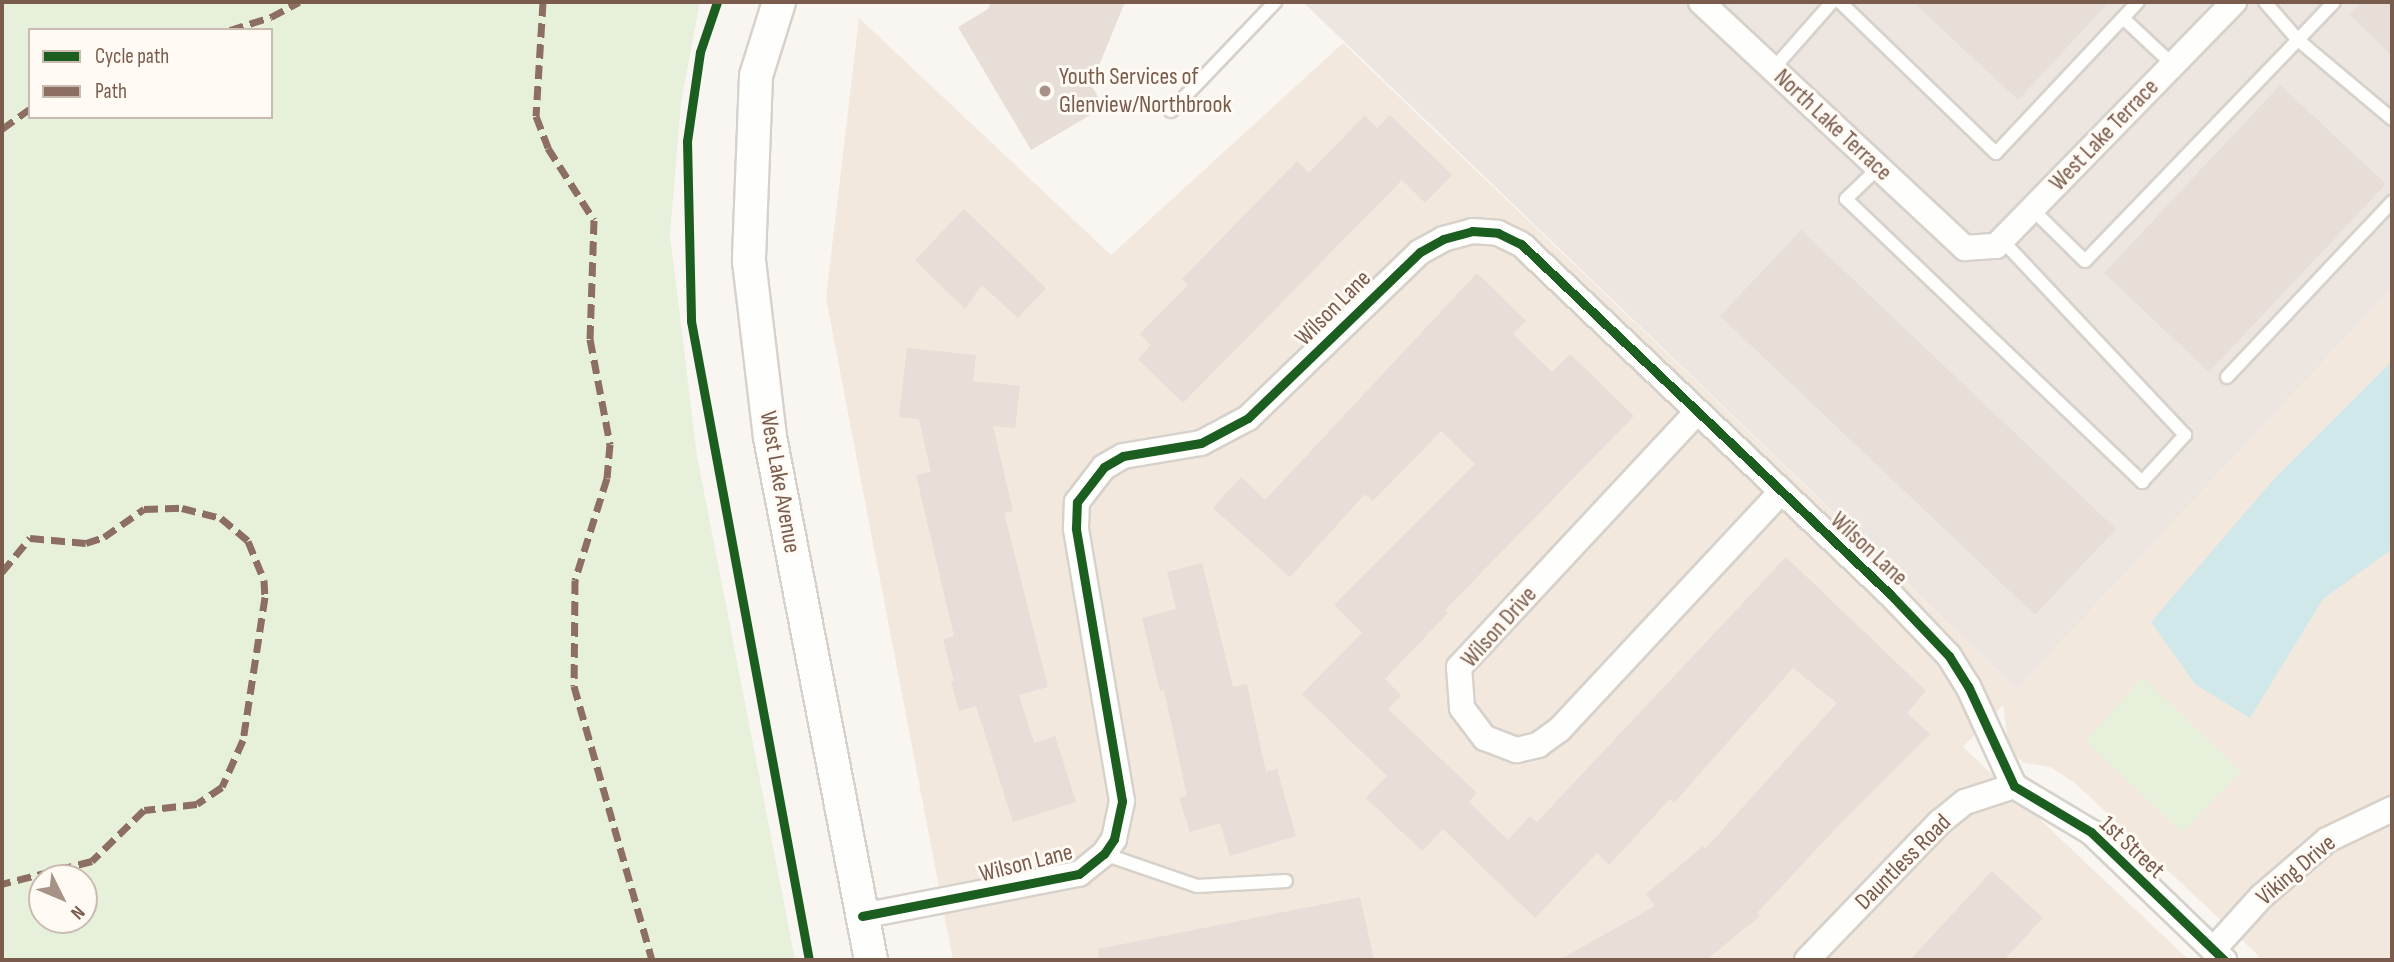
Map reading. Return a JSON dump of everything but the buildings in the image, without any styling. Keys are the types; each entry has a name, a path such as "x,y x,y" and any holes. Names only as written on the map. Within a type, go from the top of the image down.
{"street":[{"name":"West Lake Avenue","path":"779,2 756,76 749,261 770,437 871,960"},
{"name":"North Lake Terrace","path":"1701,2 1965,248 1996,246 2002,240"},
{"name":"West Lake Terrace","path":"2002,240 2234,2"},
{"name":"Wilson Lane","path":"862,916 1079,874 1104,854 1114,839 1122,801 1076,528 1077,502 1104,467 1123,456 1201,443 1248,418 1420,252 1443,239 1472,231 1498,233 1521,244 1939,643 1968,686 2014,786"},
{"name":"Wilson Drive","path":"1697,412 1459,667 1462,708 1485,738 1517,750 1538,745 1559,730 1781,492"},
{"name":"1st Street","path":"2014,786 2091,832 2219,955"},
{"name":"Dauntless Road","path":"1807,960 1940,822 1965,802 2014,786"},
{"name":"Viking Drive","path":"2219,955 2262,896 2327,839 2392,809"}],"lane":[{"path":"1171,111 1275,2"},
{"path":"1773,69 1832,2"},
{"path":"1840,2 1996,153 2138,2"},
{"path":"2265,2 2298,40 2392,119"},
{"path":"2032,209 2085,261 2334,2"},
{"path":"2123,18 2173,65"},
{"path":"1879,167 1846,200 2142,482 2185,436 2002,240"},
{"path":"2227,377 2392,202"},
{"path":"1104,854 1197,886 1286,881"}],"shaded area":[{"path":"1303,2 2392,2 2392,288 2017,689"},
{"path":"859,18 1111,255 1343,43 2017,689 2392,288 2392,960 2263,960 2075,783 2050,767 2024,763 2017,757 2008,743 2003,705 1963,747 2189,960 953,960 826,298"}],"green space":[{"path":"2,2 700,2 681,102 670,235 697,456 795,960 2,960"},
{"path":"2143,677 2241,772 2182,832 2085,741"}],"water":[{"path":"2392,361 2392,549 2323,599 2250,718 2195,684 2151,622 2274,479"}],"marked path":[{"path":"236,28 271,17 299,2"},
{"path":"543,2 536,116 548,148 594,220 590,339 610,444 607,478 575,580 574,686 652,960"},
{"path":"2,129 28,110"},
{"path":"2,572 30,538 86,543 104,537 144,509 182,508 221,518 248,541 264,580 265,597 243,740 222,787 197,804 144,810 92,861 2,884"}],"cycle path":[{"path":"717,2 700,52 687,141 691,321 809,960"},
{"path":"862,916 1079,874 1104,854 1114,839 1122,801 1076,528 1077,502 1104,467 1123,456 1201,443 1248,418 1420,252 1443,239 1472,231 1498,233 1521,244 1890,594 1949,656 1968,686 2014,786 2091,832 2224,960"}],"place":[{"name":"Youth Services of Glenview/Northbrook","path":"1045,91"}]}
